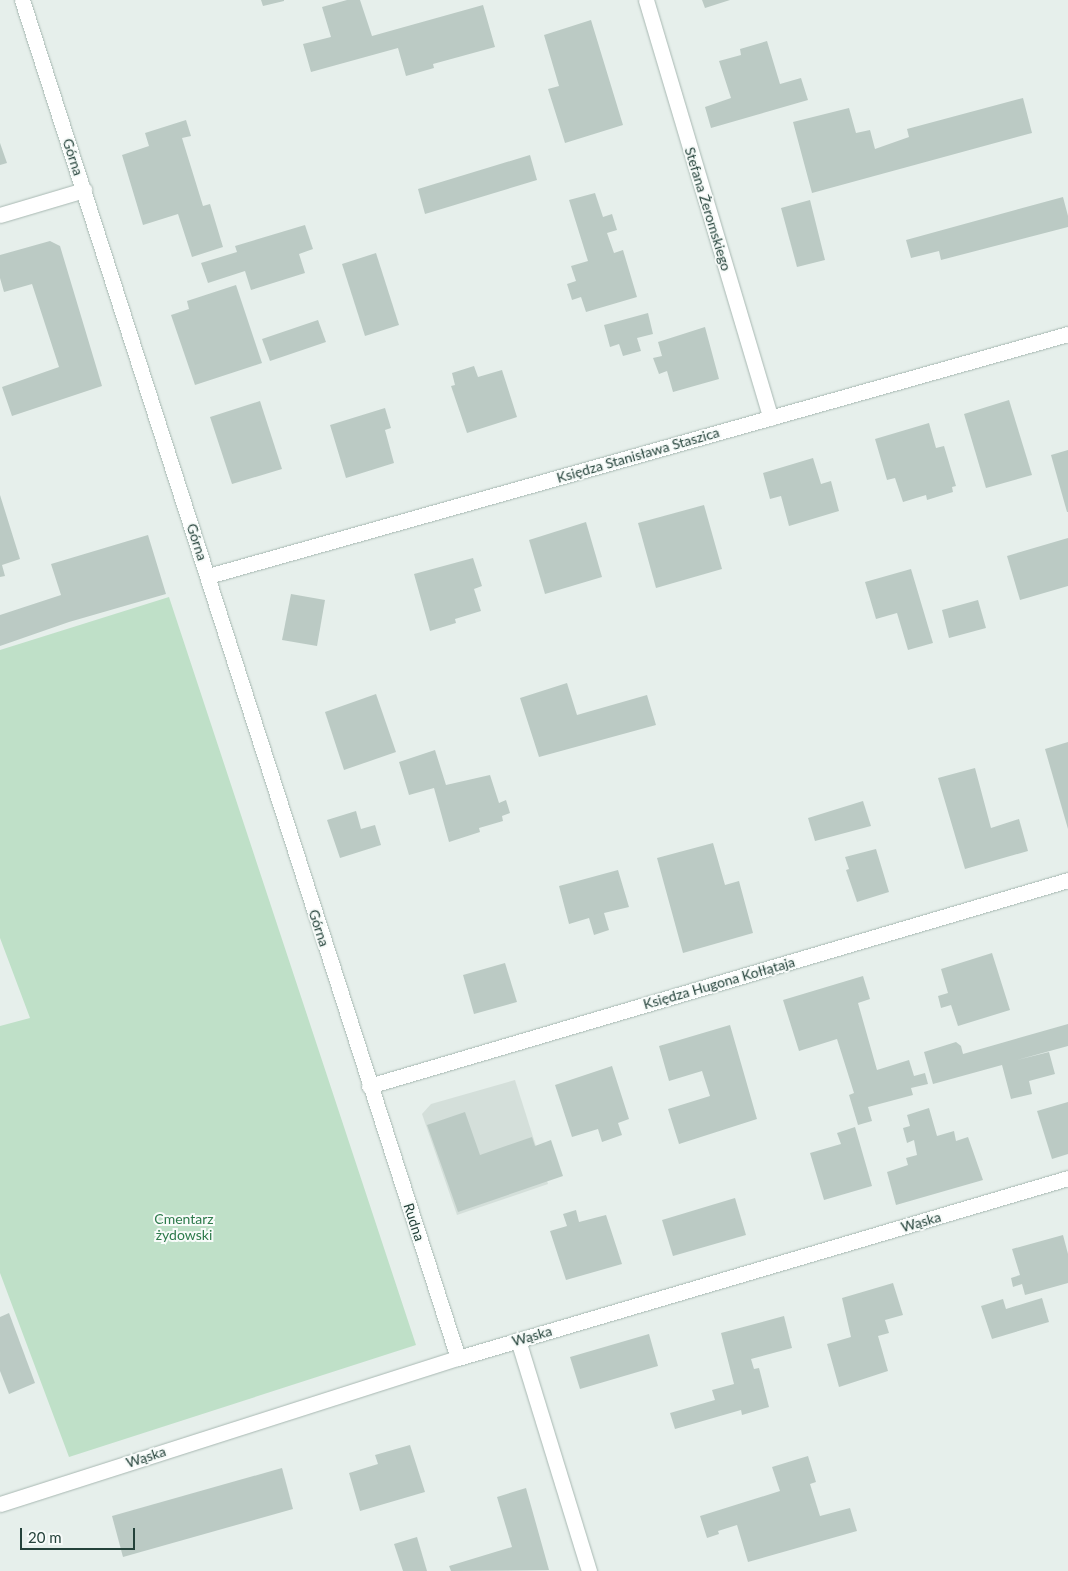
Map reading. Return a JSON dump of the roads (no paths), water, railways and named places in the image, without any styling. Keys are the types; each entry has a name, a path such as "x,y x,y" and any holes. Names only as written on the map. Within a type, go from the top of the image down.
{"street":[{"name":"Górna","path":"22,0 370,1086"},
{"name":"Stefana Żeromskiego","path":"646,0 770,418"},
{"path":"0,215 84,190"},
{"name":"Księdza Stanisława Staszica","path":"208,576 1068,334"},
{"name":"Księdza Hugona Kołłątaja","path":"370,1086 1068,880"},
{"name":"Rudna","path":"370,1086 458,1358"},
{"name":"Wąska","path":"0,1504 458,1358 1068,1178"},
{"path":"518,1340 589,1571"}],"park label":[{"name":"Cmentarz żydowski","path":"184,1228"}]}
